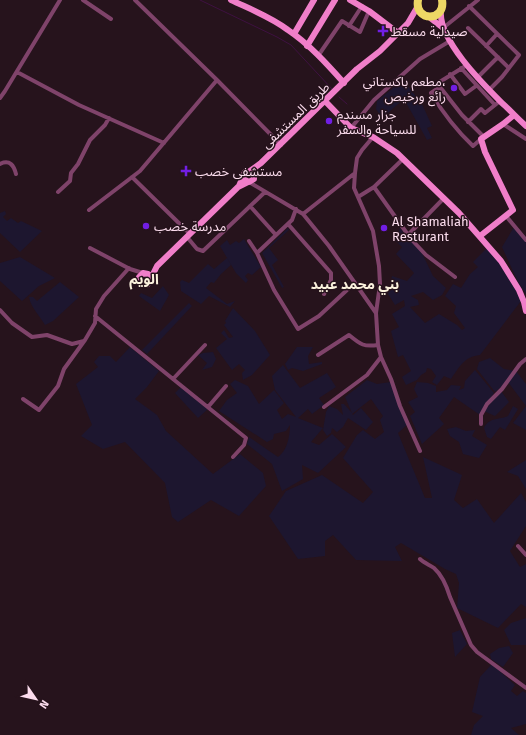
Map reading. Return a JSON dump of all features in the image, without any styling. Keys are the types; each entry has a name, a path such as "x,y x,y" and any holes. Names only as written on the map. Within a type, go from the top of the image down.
{"highway":[{"path":"418,3 420,12 428,17 437,15 442,6 450,0"}],"street":[{"path":"0,98 60,0"},
{"path":"83,0 111,19"},
{"path":"135,0 281,145"},
{"path":"231,0 279,24 294,34 318,56 342,85"},
{"path":"294,34 314,0"},
{"path":"307,46 336,0"},
{"path":"350,0 362,6 398,33"},
{"path":"443,28 478,0"},
{"path":"408,23 418,3"},
{"path":"349,26 362,6"},
{"path":"442,6 441,19 443,28 476,86 495,105"},
{"path":"469,6 519,55 502,77 489,90"},
{"path":"318,56 342,21 360,32 369,11"},
{"path":"408,23 415,19 428,17 443,28"},
{"name":"طريق المستشفى","path":"144,273 157,266 189,236 327,99 408,23"},
{"path":"468,28 509,68"},
{"path":"486,46 497,34"},
{"path":"351,128 374,100 420,59 450,41"},
{"path":"477,78 498,57"},
{"path":"464,66 438,83 468,122 483,138 485,152 513,210 480,236"},
{"path":"464,66 526,126"},
{"path":"17,72 80,105 164,143"},
{"path":"450,74 465,94 476,86"},
{"path":"89,210 140,171 217,80"},
{"path":"440,86 432,93 439,106 457,131 473,146 514,115"},
{"path":"327,99 351,128 373,137 397,153 444,198 480,236 501,261 519,290 526,312"},
{"path":"468,122 481,109 485,113 500,101"},
{"path":"58,192 70,181 71,173 78,164 90,140 105,125 109,118"},
{"path":"503,124 526,139"},
{"path":"373,137 357,158 354,188 373,231 380,266 380,284 376,313 378,345 381,357 391,379 400,406 420,451"},
{"path":"358,197 374,187 403,159"},
{"path":"0,164 2,162 10,163 14,166 16,174"},
{"path":"303,214 355,174"},
{"path":"132,177 189,236 197,249 203,251 265,192"},
{"path":"250,177 265,192 303,214 329,246 376,313"},
{"path":"374,187 408,235 426,255 455,277"},
{"path":"408,235 444,198"},
{"path":"250,206 276,235"},
{"path":"257,252 288,224 295,215 296,209"},
{"path":"506,216 526,240"},
{"path":"288,224 331,273 332,280 324,294"},
{"path":"249,241 257,252 274,290 298,329 319,316 355,284"},
{"path":"90,248 129,269 148,274 150,282 146,285 142,285 129,269"},
{"name":"طريق المستشفى","path":"150,278 157,266"},
{"path":"23,399 38,410 58,386 64,369 84,342 95,323 96,309 104,296 129,269"},
{"path":"138,279 140,275 144,273"},
{"path":"0,310 12,323 32,337 46,335 72,344 84,342"},
{"path":"96,316 246,438 244,445 233,457"},
{"path":"318,355 349,335 357,342 367,347 378,345"},
{"path":"173,379 204,345"},
{"path":"324,407 367,375 381,357"},
{"path":"481,424 481,415 487,404 502,389 520,364 526,359"},
{"path":"208,407 226,386"},
{"path":"518,546 526,555"},
{"path":"420,559 435,569 443,579 471,645 477,652 526,688"}],"shaded area":[{"path":"403,80 422,104 432,126 427,128 432,138 427,140 404,99 382,118 376,109 377,101"},
{"path":"5,211 6,214 3,217 7,221 11,218 18,223 21,221 42,231 20,252 0,233 0,213"},
{"path":"514,227 526,241 526,294 518,282 502,247"},
{"path":"288,228 289,230 269,248 278,260 272,265 284,287 282,288 262,253"},
{"path":"400,228 421,251 433,276 446,288 442,295 433,300 423,292 411,296 418,300 419,305 410,307 425,323 439,314 457,325 462,330 465,328 454,313 456,306 445,296 453,284 461,288 470,274 478,267 473,262 487,248 506,273 521,301 480,355 466,360 451,379 444,376 437,385 432,382 436,376 431,369 427,368 426,372 417,380 406,385 402,377 411,371 403,355 398,357 391,331 399,327 392,314 405,306 404,300 395,305 388,294 392,276 407,281 414,273 396,254 402,247 395,240"},
{"path":"244,239 261,267 252,275 248,273 245,276 248,280 246,283 236,273 220,246 227,240 230,245 236,241 239,243"},
{"path":"20,257 55,278 39,286 22,301 0,281 0,263"},
{"path":"227,258 231,265 214,283 211,282 206,288 227,304 235,301 230,307 209,296 201,304 181,291 180,282 182,280 189,283 208,264 214,269"},
{"path":"60,282 79,297 53,321 45,325 29,297 33,297 37,301"},
{"path":"163,286 169,295 160,311 139,296 141,293 152,298"},
{"path":"189,303 192,306 147,354 142,350"},
{"path":"233,308 255,331 270,355 252,375 243,380 242,373 245,370 239,364 232,370 216,348 227,339 221,333 224,330 229,338 233,337 224,325"},
{"path":"130,347 159,371 147,387 135,399 157,415 166,431 213,474 240,454 263,473 266,486 239,516 211,500 178,522 172,517 165,483 125,442 103,449 81,436 92,425 76,384 98,367 94,362 99,356 110,356 116,362"},
{"path":"297,347 313,347 308,356 309,364 322,362 322,364 303,371 292,368 288,370 285,364"},
{"path":"213,352 216,359 212,367 202,370 207,363 198,355"},
{"path":"490,358 504,369 516,371 526,384 526,406 508,382 495,392 477,369 479,362"},
{"path":"283,365 300,388 327,373 336,387 319,398 324,405 312,414 308,409 298,418 323,428 311,442 319,445 332,434 346,447 318,473 302,465 303,479 282,491 272,464 247,444 249,437 278,457 284,451 287,443 290,425 286,431 274,434 273,439 267,442 219,411 227,400 237,393 230,384 235,380 248,386 259,404 274,390 284,403 277,410 282,419 288,414 296,417 275,390 272,376"},
{"path":"475,370 494,393 480,415 454,397 439,418 444,424 422,444 410,416 415,412 408,402 418,397 414,389 417,382 428,383 436,386 436,392 447,390 451,385 461,386 459,390 464,388 465,381"},
{"path":"367,380 377,384 391,382 408,424 398,433 425,498 432,498 423,457 462,475 454,500 463,508 477,499 494,523 521,493 526,502 526,526 510,551 520,567 526,564 526,607 521,604 498,628 457,608 459,583 456,574 401,543 395,547 402,561 356,560 333,535 325,541 325,556 298,559 269,516 286,491 322,475 363,503 373,492 343,458 357,435 363,430 375,439 384,432 380,420 383,416 371,399 352,414 353,415 361,408 373,422 366,430 348,418 343,427 337,432 332,428 331,433 327,436 323,430 326,412 329,406 337,409 343,415 341,404 344,404 352,413 345,397"},
{"path":"181,387 208,409 198,418 175,393"},
{"path":"501,391 509,402 495,416 484,411"},
{"path":"513,406 518,409 505,430 500,427 491,439 487,437 484,428 486,424 491,420 508,416"},
{"path":"526,406 526,430 513,423"},
{"path":"456,427 466,431 475,430 472,436 487,445 479,458 463,454 459,442 450,436 447,429"},
{"path":"526,460 526,489 518,476 507,472"},
{"path":"526,618 526,645 511,645 504,630 511,623"},
{"path":"460,630 467,644 455,657 452,633"},
{"path":"509,646 513,653 503,667 491,659 490,654 499,648"},
{"path":"492,664 515,685 511,691 517,696 523,691 526,693 526,724 511,728 519,735 471,735 474,725 483,716 472,712 480,677"}],"waterway":[{"path":"200,0 291,45 332,89"},
{"path":"339,97 347,104"}],"place":[{"name":"صيدلية مسقط","path":"383,31"},
{"name":"مطعم باكستاني، رائع ورخيص","path":"454,88"},
{"name":"جزار مسندم للسياحة والسفر","path":"329,121"},
{"name":"مستشفى خصب","path":"186,171"},
{"name":"مدرسة خصب","path":"146,226"},
{"name":"Al Shamaliah Resturant","path":"384,228"}],"district":[{"name":"الويم","path":"144,279"},
{"name":"بني محمد عبيد","path":"355,284"}]}
